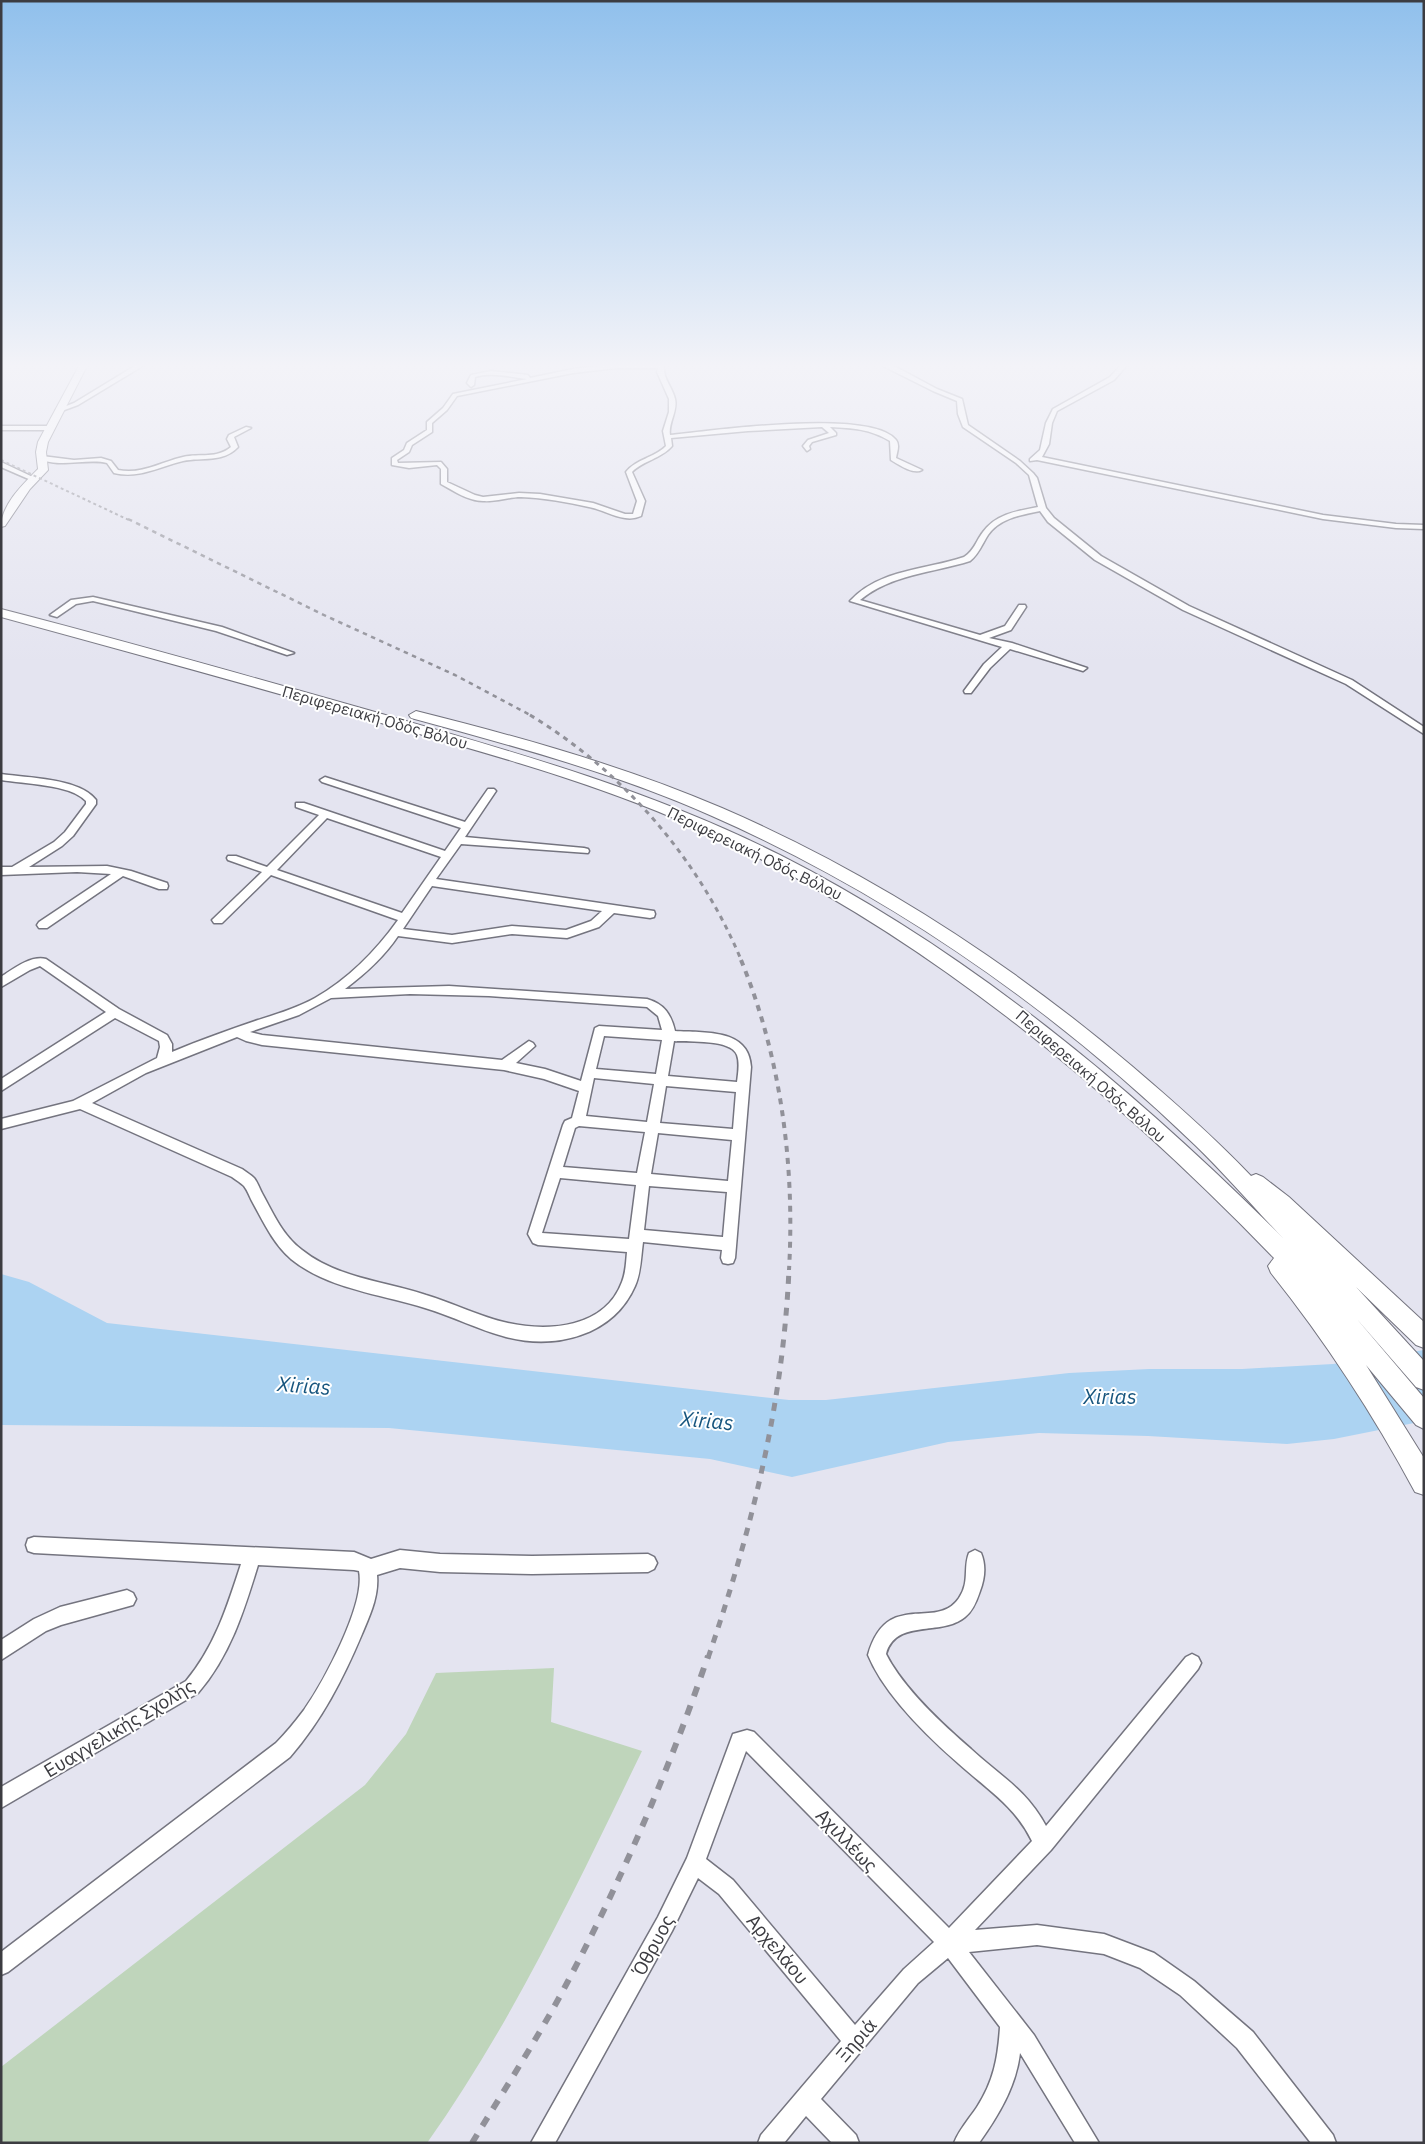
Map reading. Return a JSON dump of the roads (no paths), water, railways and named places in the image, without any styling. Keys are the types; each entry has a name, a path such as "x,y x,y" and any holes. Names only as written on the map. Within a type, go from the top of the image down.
{"main road":[{"path":"1,524 23,490 43,470 43,464"},
{"name":"Περιφερειακή Οδός Βόλου","path":"1,601 211,657 579,761 648,784 781,842 855,880 918,917 983,961 1067,1022 1110,1058 1208,1145 1382,1330 1424,1378"},
{"name":"Περιφερειακή Οδός Βόλου","path":"1,613 329,703 519,758 605,786 710,828 850,899 952,966 1055,1043 1192,1165"},
{"path":"1208,1145 1282,1203 1424,1337"},
{"path":"1192,1165 1296,1287 1424,1417"},
{"path":"1351,1344 1424,1483"}],"street":[{"path":"1,464 33,479"},
{"path":"110,464 116,472 134,474 168,464"},
{"path":"395,464 408,466 428,464"},
{"path":"440,464 443,466 443,483 479,498 491,500 519,495 540,496 593,505 624,516 638,514 641,501 629,472 637,464"},
{"path":"901,464 919,470"},
{"path":"1020,464 1034,478 1042,508 1051,520 1110,566 1212,621 1349,682 1424,731"},
{"path":"1067,464 1314,516 1367,523 1424,527"},
{"path":"1042,508 998,519 985,534 976,551 967,559 887,578 864,592 854,601 1083,668"},
{"path":"54,615 74,602 93,599 219,629 290,653"},
{"path":"981,638 1008,628 1022,606"},
{"path":"968,691 986,666 1009,645"},
{"path":"1,777 71,788 89,795 91,800 91,804 69,834 46,854 14,871"},
{"path":"325,780 467,826"},
{"path":"1,1124 56,1112 80,1103 162,1062 208,1042 296,1012 331,994 358,974 376,957 430,882 491,791"},
{"path":"300,805 447,855"},
{"path":"218,920 270,871 325,814"},
{"path":"458,840 584,851"},
{"path":"232,858 404,918"},
{"path":"1,871 79,868 121,872 163,886"},
{"path":"43,925 121,872"},
{"path":"430,882 650,914"},
{"path":"395,932 452,939 512,930 563,934 595,924 612,908"},
{"path":"1,982 26,966 35,962 42,962 115,1012 165,1040 167,1049 162,1062"},
{"path":"80,1103 237,1173 248,1182 280,1239 297,1255 322,1270 360,1285 424,1302 507,1330 543,1335 570,1332 591,1324 606,1315 621,1298 629,1284 632,1272 643,1180 669,1034 668,1024 663,1014 656,1006 647,1003 474,990 384,990 331,994"},
{"path":"1,1086 115,1012"},
{"path":"578,1121 599,1031 669,1034 722,1039 737,1044 745,1056 739,1135 728,1251 635,1241 538,1239 535,1234 570,1125 578,1121 739,1135"},
{"path":"239,1032 250,1038 262,1040 504,1065 537,1072 586,1088"},
{"path":"504,1065 529,1046"},
{"path":"589,1073 743,1088"},
{"path":"555,1172 734,1187"},
{"path":"1,1965 284,1750 297,1736 324,1697 364,1607 368,1592 368,1570 365,1565 354,1561 34,1545"},
{"name":"Ευαγγελικής Σχολής","path":"1,1798 192,1687 203,1676 228,1631 252,1557"},
{"path":"368,1570 380,1564 400,1559 440,1563 648,1563"},
{"path":"976,1559 977,1568 974,1586 963,1608 950,1616 926,1622 897,1625 885,1634 877,1654 885,1670 903,1695 964,1756 1015,1798 1031,1818 1044,1844"},
{"path":"1,1651 40,1625 60,1616 127,1599"},
{"name":"Ξηριά","path":"769,2143 911,1976 948,1943 1044,1844 1192,1664"},
{"name":"Όθρυος","path":"542,2143 665,1924 695,1863 734,1754 740,1741 744,1739"},
{"name":"Αχιλλέως","path":"744,1739 750,1740 948,1943 1036,2058 1088,2143"},
{"name":"Αρχελάου","path":"695,1863 726,1887 855,2041"},
{"path":"948,1943 1037,1935 1104,1944 1147,1960 1187,1988 1241,2036 1325,2143"},
{"path":"965,2143 990,2107 1003,2081 1007,2066 1011,2024"},
{"path":"805,2099 848,2143"}],"water":[{"name":"Xirias","path":"1,1274 29,1282 107,1323 789,1400 826,1400 1069,1373 1149,1369 1242,1369 1333,1364 1424,1350 1424,1421 1334,1439 1287,1444 1148,1436 1039,1433 948,1442 792,1477 710,1459 389,1428 1,1425"}],"railway":[{"path":"10,464 131,521"},
{"path":"128,519 326,616 455,675 532,716"},
{"path":"530,715 597,763 656,822 704,888 725,924 742,962"},
{"path":"741,960 755,997 766,1035 782,1112 790,1191 789,1270"},
{"path":"708,1658 738,1562 763,1466 780,1369 789,1269"},
{"path":"472,2143 533,2044 607,1904 678,1740 708,1656"}]}
